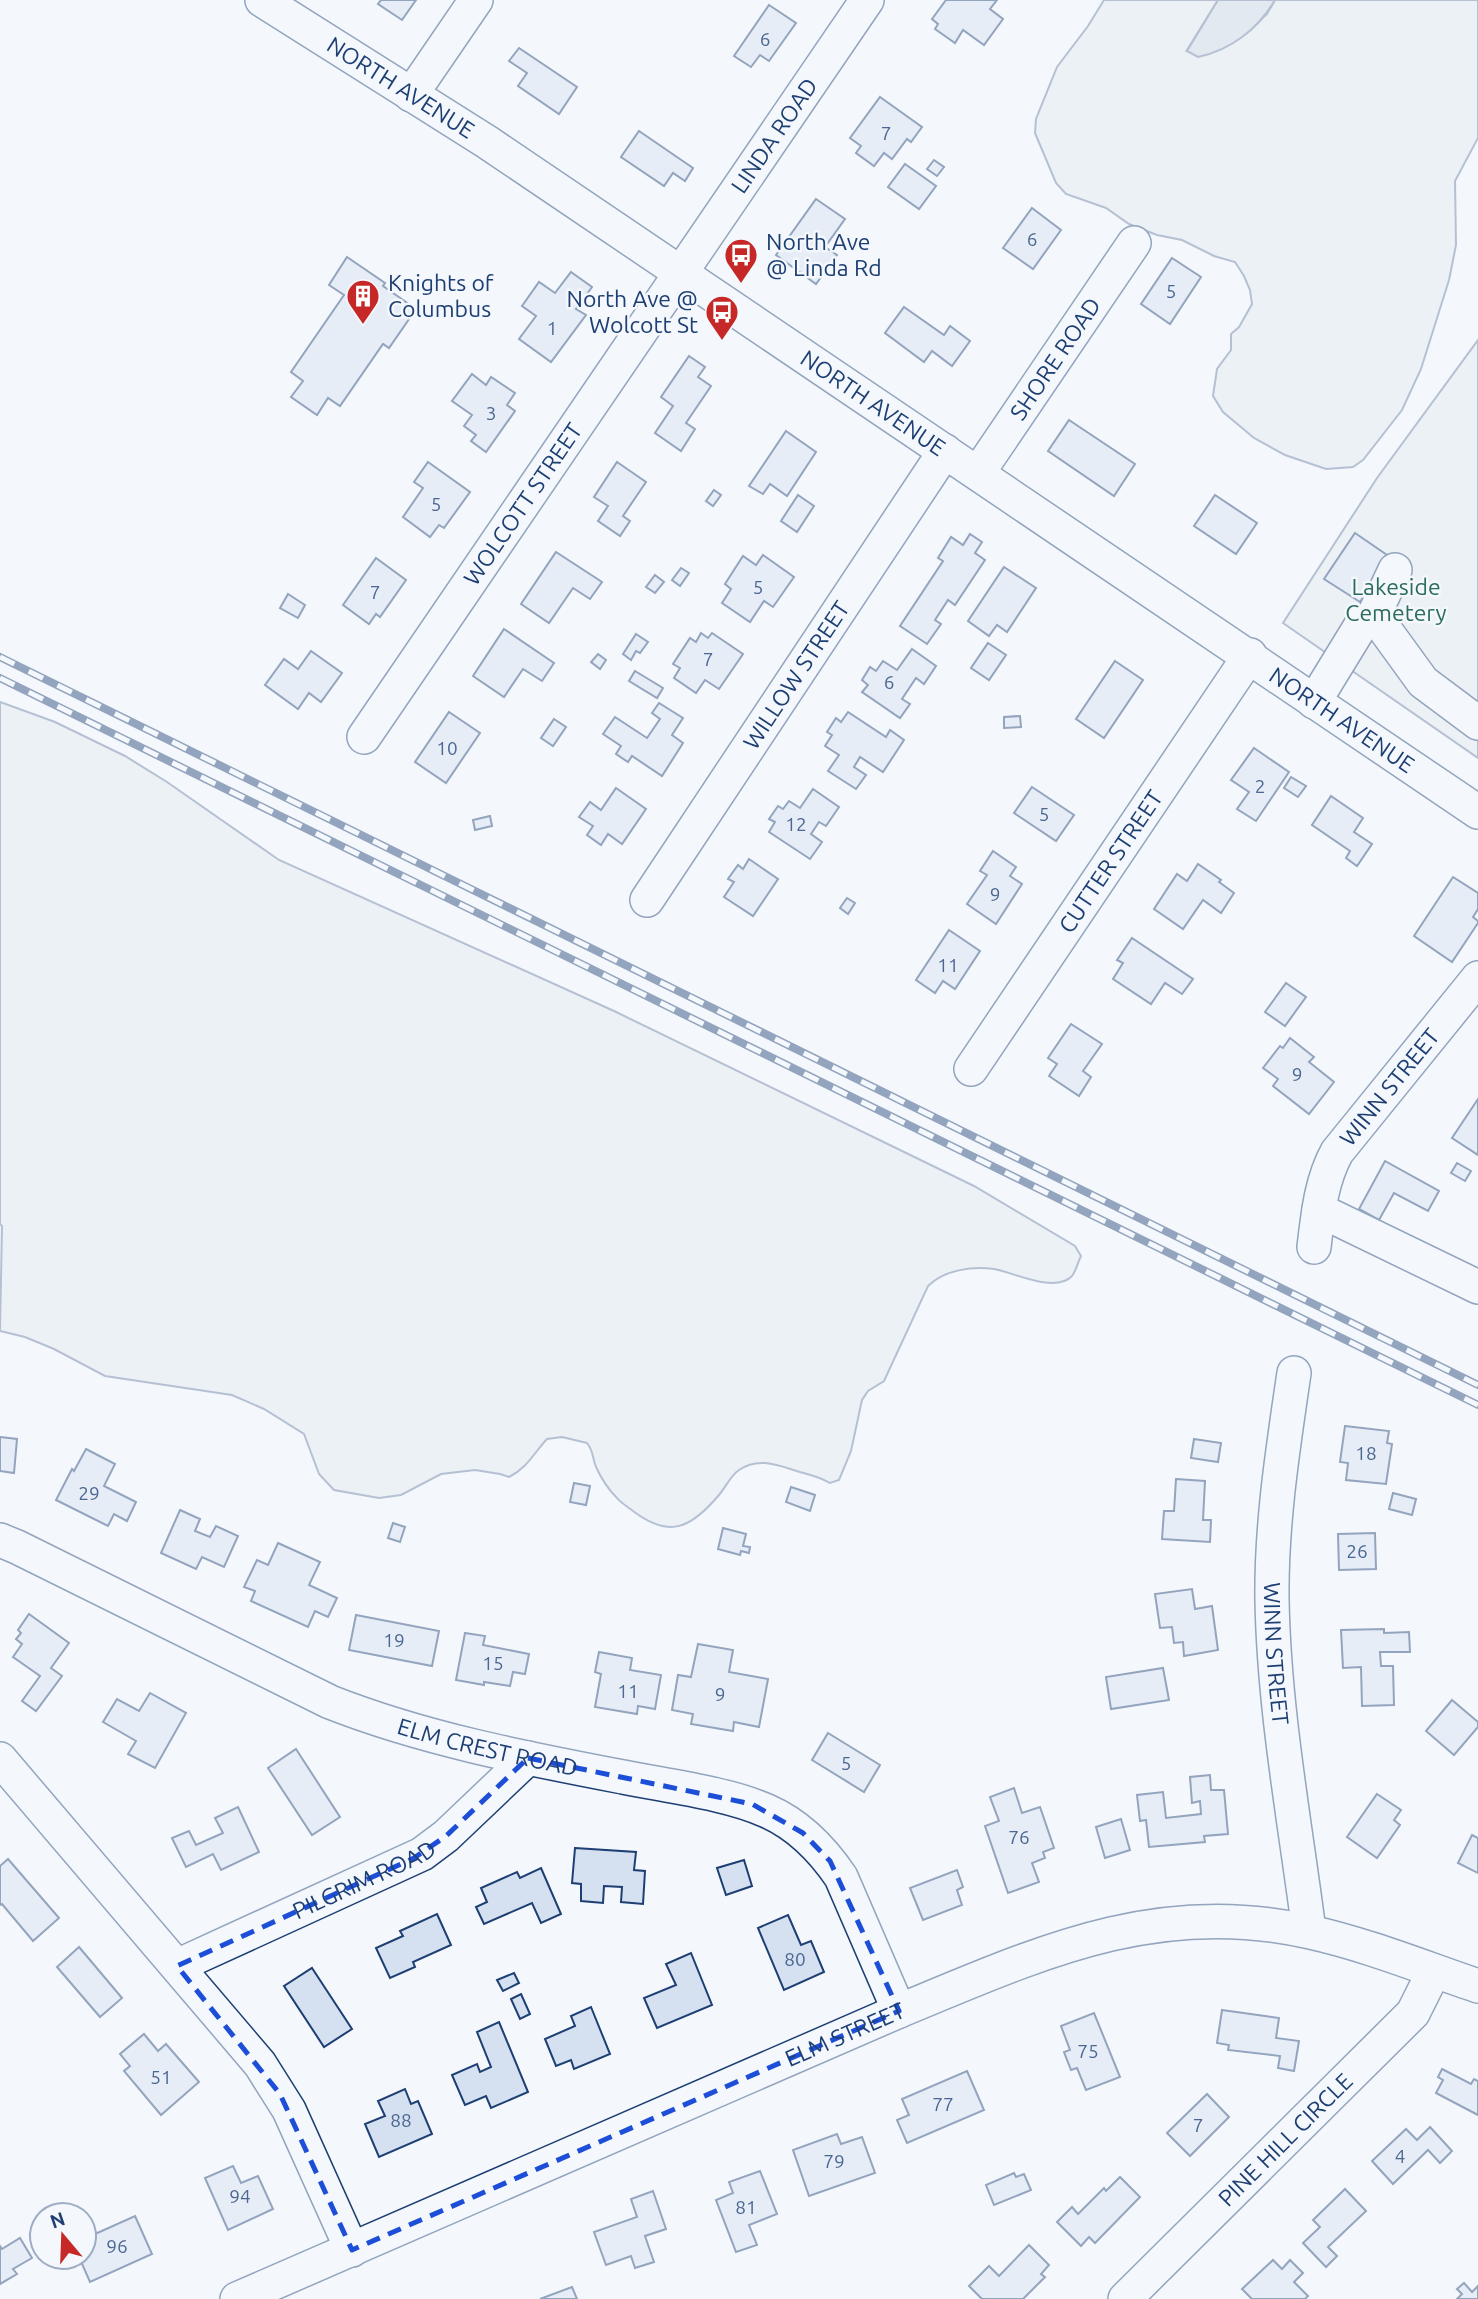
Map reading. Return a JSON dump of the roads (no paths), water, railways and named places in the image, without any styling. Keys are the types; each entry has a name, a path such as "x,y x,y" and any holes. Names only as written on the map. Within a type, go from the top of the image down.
{"street":[{"name":"NORTH AVENUE","path":"262,0 487,142 1478,811"},
{"path":"411,95 476,0"},
{"name":"LINDA ROAD","path":"682,273 867,0"},
{"name":"SHORE ROAD","path":"978,473 1134,243"},
{"name":"WOLCOTT STREET","path":"364,737 682,273"},
{"name":"WILLOW STREET","path":"647,900 945,451"},
{"path":"1314,702 1363,622 1373,617 1395,570"},
{"path":"1373,617 1378,620 1423,682 1478,723"},
{"name":"CUTTER STREET","path":"971,1069 1250,656"},
{"name":"WINN STREET","path":"1314,1247 1326,1177 1345,1140 1478,978"},
{"path":"1319,1210 1478,1287"},
{"name":"WINN STREET","path":"1294,1373 1275,1520 1272,1598 1279,1698 1309,1931"},
{"name":"ELM CREST ROAD","path":"0,1540 330,1702 380,1721 528,1758 733,1799 752,1804 787,1821 817,1846 841,1877 899,2011"},
{"name":"PILGRIM ROAD","path":"177,1966 422,1854 446,1836 528,1758"},
{"path":"0,1759 248,2050 280,2094 352,2250"},
{"name":"ELM STREET","path":"237,2299 899,2011 1063,1946 1127,1930 1179,1923 1259,1924 1309,1931 1362,1945 1478,1986"},
{"name":"PINE HILL CIRCLE","path":"1125,2299 1413,2013 1434,1971"}],"railway":[{"path":"0,657 1478,1385"},
{"path":"0,678 1478,1405"}],"place":[{"name":"North Ave @ Linda Rd","path":"741,285"},
{"name":"Knights of Columbus","path":"363,326"},
{"name":"North Ave @ Wolcott St","path":"722,342"}],"park label":[{"name":"Lakeside Cemetery","path":"1396,600"}]}
